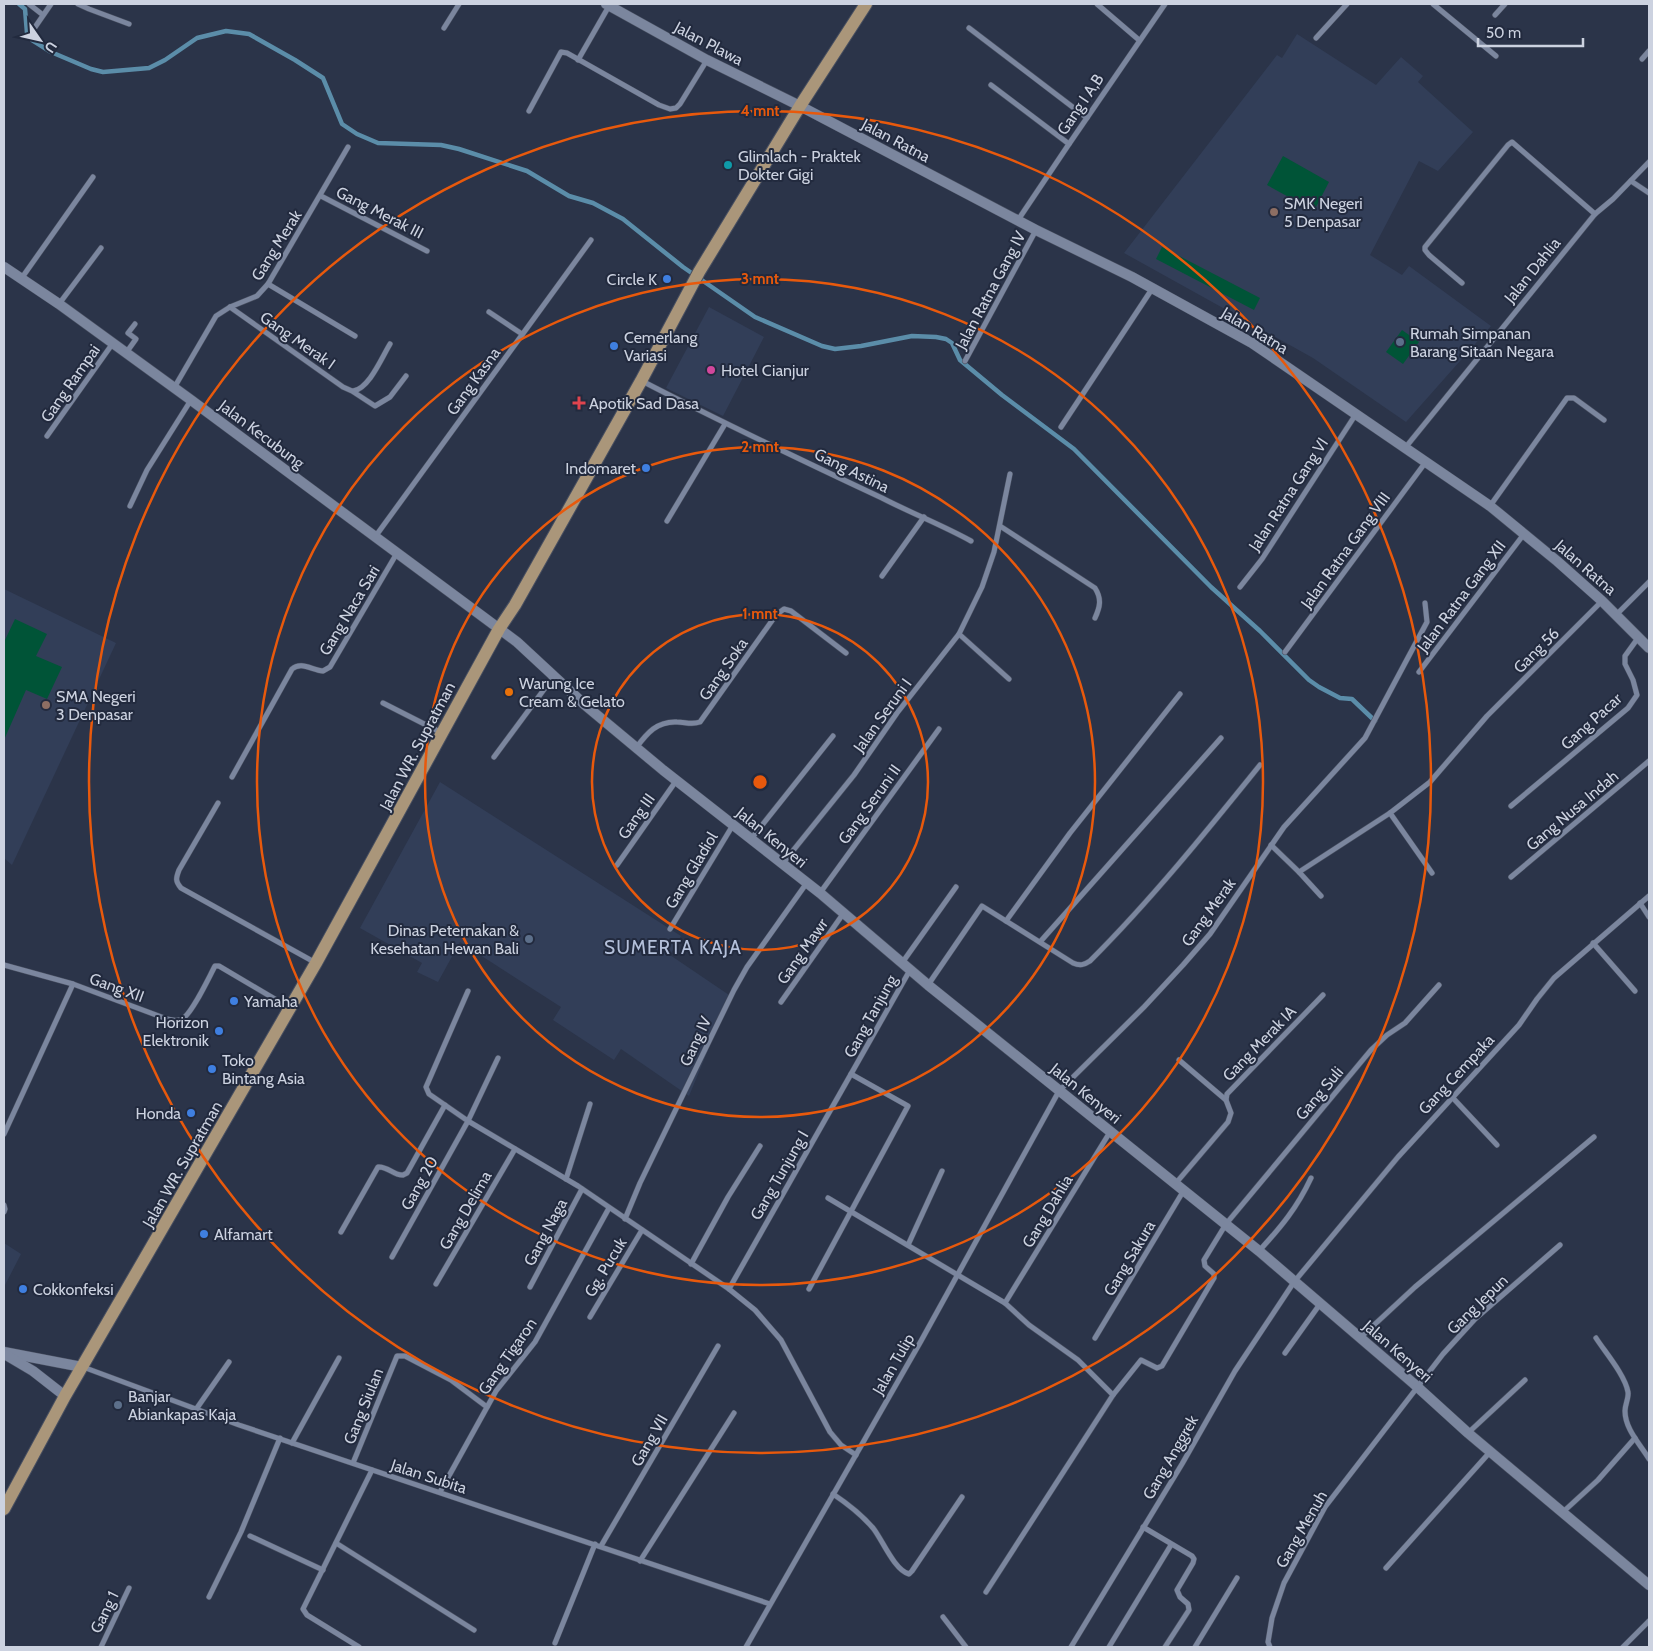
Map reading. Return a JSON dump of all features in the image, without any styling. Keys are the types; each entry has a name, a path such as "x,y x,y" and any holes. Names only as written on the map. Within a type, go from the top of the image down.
{"main road":[{"name":"Jalan WR. Supratman","path":"4,1509 64,1396 316,963 499,629 515,605 641,381 699,272 800,106 866,4"}],"street":[{"path":"29,4 43,15"},
{"path":"31,33 51,4"},
{"path":"78,4 89,10 129,24"},
{"path":"444,28 459,4"},
{"path":"1097,4 1139,40"},
{"name":"Gang I A,B","path":"1018,220 1165,4"},
{"path":"1316,38 1347,4"},
{"path":"1433,4 1496,56"},
{"path":"1495,15 1505,4"},
{"path":"578,60 607,5"},
{"name":"Jalan Plawa","path":"607,5 708,60 800,106"},
{"path":"969,28 1086,118"},
{"path":"1642,59 1649,51"},
{"path":"529,111 561,52 659,105 670,109 676,108 680,104 708,60"},
{"path":"991,85 1069,144"},
{"name":"Jalan Ratna","path":"800,106 1152,289 1252,344 1490,506 1602,601 1649,646"},
{"path":"1462,283 1429,255 1425,247 1508,144 1512,142 1595,214"},
{"name":"Gang Merak","path":"174,388 216,316 230,307 257,296 268,284 348,147"},
{"name":"Jalan Dahlia","path":"1405,448 1595,214 1613,200 1649,162"},
{"path":"21,279 93,178"},
{"path":"1631,181 1649,193"},
{"name":"Gang Merak III","path":"321,196 427,250"},
{"name":"Jalan Ratna Gang IV","path":"965,361 1036,230"},
{"name":"Gang Kasna","path":"375,537 591,240"},
{"path":"59,304 101,248"},
{"name":"Jalan Kecubung","path":"5,271 21,279 59,304 499,629"},
{"path":"268,284 355,336"},
{"path":"1061,427 1152,289"},
{"name":"Gang Merak I","path":"230,307 343,387 375,406 390,397 406,376"},
{"path":"489,312 522,334"},
{"path":"126,353 136,339 128,333 135,324"},
{"name":"Gang Rampai","path":"47,436 113,344"},
{"path":"352,391 362,387 368,380 390,344"},
{"name":"Gang Astina","path":"641,381 725,424 971,541"},
{"path":"1490,506 1567,398 1574,398 1604,420"},
{"path":"130,506 147,470 191,400"},
{"name":"Jalan Ratna Gang VI","path":"1240,586 1262,559 1356,414"},
{"path":"668,521 725,424"},
{"name":"Jalan Ratna Gang VIII","path":"1286,652 1425,463"},
{"name":"Jalan Seruni I","path":"782,864 854,775 897,713 959,634 982,587 994,552 1010,474"},
{"path":"882,576 924,517"},
{"path":"1000,526 1095,588 1100,602 1095,618"},
{"name":"Jalan Ratna Gang XII","path":"1419,672 1524,534"},
{"name":"Gang Naca Sari","path":"232,777 292,669 300,665 322,671 330,667 397,553"},
{"path":"1616,615 1649,582"},
{"name":"Gang 56","path":"1300,872 1390,813 1430,782 1487,716 1602,601"},
{"name":"Gang Merak","path":"1059,1091 1144,1007 1210,934 1284,827 1365,738 1427,622 1425,603"},
{"name":"Gang Soka","path":"636,748 649,730 657,726 676,722 690,724 700,722 776,615 784,609 791,611 846,653"},
{"name":"Jalan Kenyeri","path":"499,629 517,642 676,781 820,893 928,985 1226,1224 1321,1303 1490,1452 1649,1585"},
{"path":"959,634 1009,679"},
{"name":"Gang Pacar","path":"1511,806 1628,708 1637,695 1633,680 1625,664 1625,656 1638,637"},
{"path":"494,756 554,676"},
{"path":"1006,921 1070,833 1180,694"},
{"path":"383,703 442,733"},
{"name":"Gang Seruni II","path":"820,893 938,729"},
{"path":"751,840 834,736"},
{"path":"1040,942 1221,738"},
{"name":"Gang Nusa Indah","path":"1511,877 1649,761"},
{"path":"928,985 982,906 1078,965 1084,965 1090,961 1208,829 1260,765"},
{"name":"Gang III","path":"617,865 676,781"},
{"path":"218,803 179,870 176,878 178,884 181,888 316,963"},
{"path":"1390,813 1432,873"},
{"name":"Gang Gladiol","path":"670,929 733,825"},
{"path":"1271,845 1300,872 1321,896"},
{"name":"Gang IV","path":"625,1219 640,1183 734,990 747,968 806,884"},
{"name":"Gang Tanjung","path":"851,1074 918,941 956,888"},
{"name":"Gang Cempaka","path":"1294,1282 1398,1157 1519,1025 1554,978 1649,896"},
{"path":"1640,903 1649,917"},
{"name":"Gang Mawr","path":"781,1002 843,914"},
{"path":"1593,943 1635,991"},
{"path":"4,965 73,984 4,1134"},
{"name":"Gang XII","path":"73,984 178,1021 182,1020 189,1012 216,966 219,966 290,1008"},
{"name":"Gang Suli","path":"1114,1395 1141,1360 1157,1368 1162,1366 1214,1278 1214,1274 1205,1266 1204,1260 1226,1224 1371,1050 1387,1035 1405,1023 1439,985"},
{"path":"468,991 426,1087 427,1091 468,1121 582,1189 730,1288 755,1310 781,1340 830,1432 841,1444 856,1455"},
{"name":"Gang Merak IA","path":"1180,1187 1228,1122 1231,1113 1226,1100 1227,1094 1323,995"},
{"name":"Gang 20","path":"392,1257 468,1121 498,1058"},
{"path":"1179,1060 1226,1100"},
{"path":"808,1290 908,1106 851,1074"},
{"name":"Gang Tunjung I","path":"730,1288 851,1074"},
{"name":"Jalan Tulip","path":"746,1647 856,1455 1059,1091"},
{"path":"1452,1097 1497,1145"},
{"path":"566,1179 590,1104"},
{"path":"340,1232 378,1167 383,1166 398,1176 404,1176 445,1105"},
{"name":"Gang Dahlia","path":"1005,1304 1110,1132"},
{"path":"1360,1338 1415,1287 1594,1137"},
{"path":"692,1264 744,1170 760,1146"},
{"name":"Gang Delima","path":"436,1284 515,1149"},
{"path":"908,1244 942,1171"},
{"path":"1258,1251 1290,1216 1311,1178"},
{"name":"Gang Sakura","path":"1095,1338 1180,1187"},
{"name":"Gang Naga","path":"530,1287 582,1189"},
{"path":"828,1198 908,1244 1005,1304 1029,1325 1078,1360 1114,1395 986,1592"},
{"path":"4,1205 4,1212"},
{"name":"Gang Tigaron","path":"440,1492 501,1384 535,1342 609,1208"},
{"name":"Gg. Pucuk","path":"590,1317 642,1230"},
{"name":"Gang Jepun","path":"1418,1388 1443,1354 1475,1319 1560,1245"},
{"name":"Gang Anggrek","path":"1071,1647 1235,1371 1294,1282"},
{"path":"1285,1353 1321,1303"},
{"path":"1596,1338 1626,1385 1628,1391 1626,1418 1629,1430 1649,1459"},
{"name":"Gang VII","path":"555,1644 598,1545 718,1346"},
{"path":"4,1353 82,1367"},
{"path":"4,1353 33,1371 64,1396"},
{"name":"Gang Siulan","path":"353,1463 396,1358 400,1356 405,1356 451,1380 487,1407"},
{"path":"292,1443 339,1358"},
{"path":"197,1408 229,1362"},
{"name":"Jalan Subita","path":"82,1367 239,1425 770,1604"},
{"path":"1468,1433 1525,1380"},
{"name":"Gang Menuh","path":"1270,1647 1268,1642 1272,1618 1284,1583 1325,1507 1418,1388"},
{"path":"640,1561 734,1413"},
{"path":"209,1597 240,1532 280,1438"},
{"path":"1563,1512 1598,1480 1635,1438"},
{"path":"1386,1568 1490,1452"},
{"path":"359,1647 304,1612 303,1609 372,1470"},
{"path":"833,1494 859,1513 873,1528 896,1564 904,1573 908,1574 912,1571 962,1498"},
{"path":"1144,1527 1192,1556 1194,1561 1177,1590 1180,1597 1189,1605 1189,1610 1164,1647"},
{"path":"250,1536 322,1570"},
{"path":"336,1543 474,1630"},
{"path":"1109,1647 1171,1545"},
{"path":"1195,1647 1237,1578"},
{"name":"Gang 1","path":"100,1647 129,1588"},
{"path":"943,1617 966,1647"},
{"path":"1623,1647 1649,1621"}],"shaded area":[{"name":"SMK Negeri 5 Denpasar","path":"1297,34 1376,85 1401,57 1423,76 1418,82 1473,132 1438,171 1419,161 1370,255 1402,275 1409,266 1491,326 1406,422 1313,358 1124,253 1277,55 1282,58"},
{"name":"Hotel Cianjur","path":"709,307 764,337 723,416 666,388"},
{"name":"SMA Negeri 3 Denpasar","path":"4,589 116,643 12,865 4,858"},
{"name":"Dinas Peternakan & Kesehatan Hewan Bali","path":"440,782 681,936 670,955 732,997 689,1096 621,1049 614,1060 553,1020 561,1007 460,942 438,982 417,972 422,963 360,928"},
{"path":"4,1243 21,1254 4,1287"}],"green space":[{"path":"1283,156 1329,182 1314,211 1267,185"},
{"path":"1162,247 1260,298 1254,310 1156,259"},
{"path":"1402,330 1419,342 1403,364 1386,352"},
{"path":"15,619 47,634 36,656 62,667 47,699 26,690 4,740 4,639"}],"waterway":[{"path":"19,4 25,9 27,33 32,40 51,52 91,69 103,72 149,68 165,60 197,38 226,31 249,34 323,78 342,124 357,134 378,143 441,145 527,171 569,196 593,203 623,219 683,267 755,317 822,346 835,349 912,336 946,339 952,343 960,360 1002,395 1074,449 1211,587 1260,631 1309,680 1340,698 1352,699 1375,721"}],"place":[{"name":"Glimlach - Praktek Dokter Gigi","path":"728,165"},
{"name":"SMK Negeri 5 Denpasar","path":"1274,212"},
{"name":"Circle K","path":"667,279"},
{"name":"Rumah Simpanan Barang Sitaan Negara","path":"1400,342"},
{"name":"Cemerlang Variasi","path":"614,346"},
{"name":"Hotel Cianjur","path":"711,370"},
{"name":"Apotik Sad Dasa","path":"579,403"},
{"name":"Indomaret","path":"646,468"},
{"name":"Warung Ice Cream & Gelato","path":"509,692"},
{"name":"SMA Negeri 3 Denpasar","path":"46,705"},
{"name":"Dinas Peternakan & Kesehatan Hewan Bali","path":"529,939"},
{"name":"Yamaha","path":"234,1001"},
{"name":"Horizon Elektronik","path":"219,1031"},
{"name":"Toko Bintang Asia","path":"212,1069"},
{"name":"Honda","path":"191,1113"},
{"name":"Alfamart","path":"204,1234"},
{"name":"Cokkonfeksi","path":"23,1289"},
{"name":"Banjar Abiankapas Kaja","path":"118,1405"}],"district":[{"name":"SUMERTA KAJA","path":"673,947"}]}
